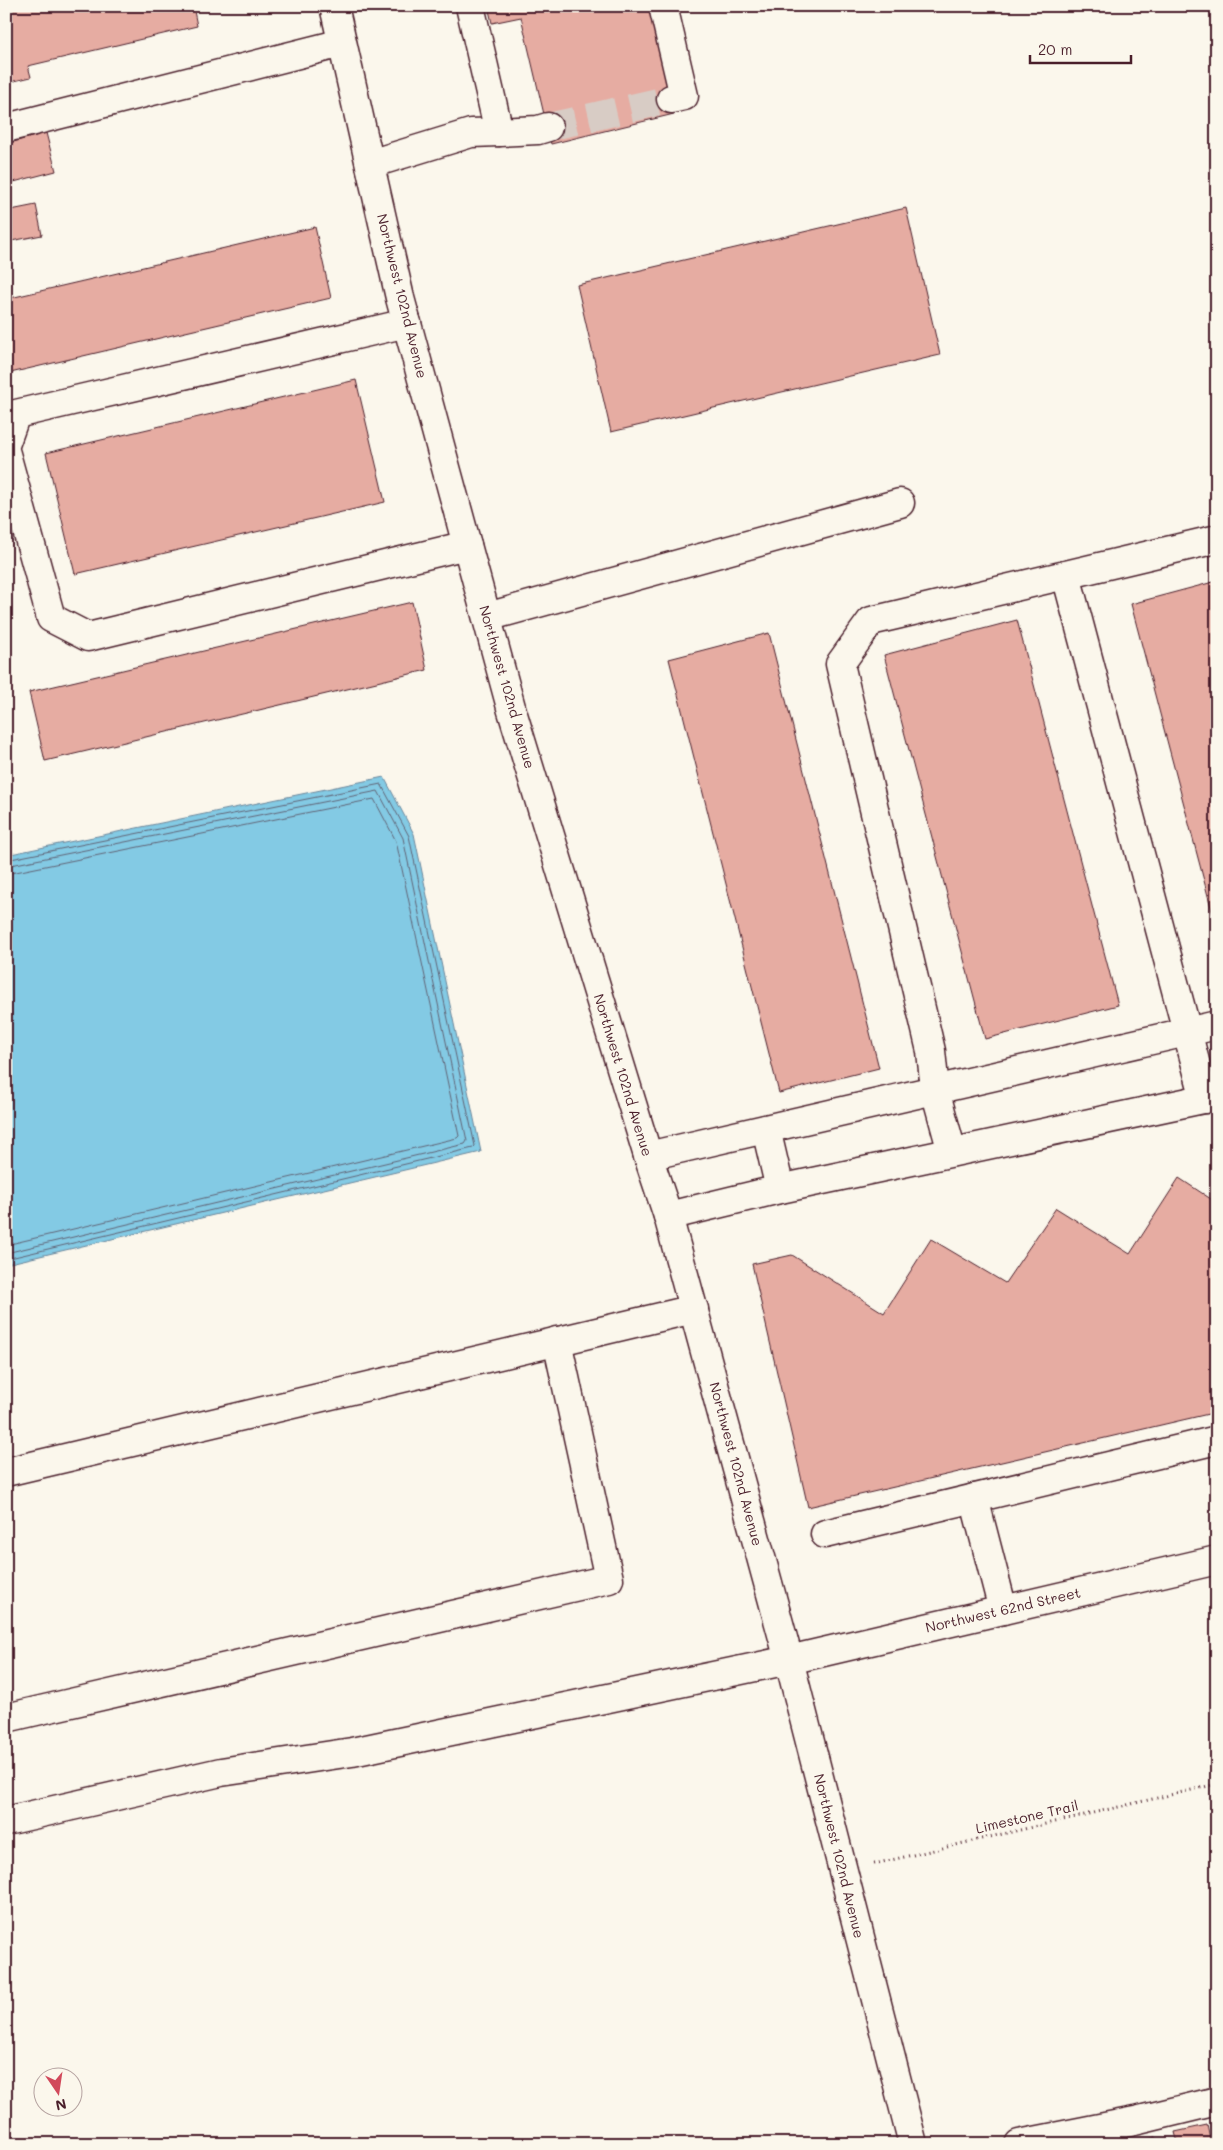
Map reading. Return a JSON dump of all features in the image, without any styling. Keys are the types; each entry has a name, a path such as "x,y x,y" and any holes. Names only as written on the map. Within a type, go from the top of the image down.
{"street":[{"name":"Northwest 102nd Avenue","path":"334,6 407,323 467,545 512,711 668,1216 694,1309 789,1660 913,2144"},
{"path":"470,6 499,132"},
{"path":"663,6 677,98"},
{"path":"6,128 342,43"},
{"path":"370,164 471,133 538,130 548,127"},
{"path":"6,442 16,414 407,323"},
{"path":"6,454 51,618 88,637 467,545"},
{"path":"487,617 900,503"},
{"path":"952,1152 935,1090 931,1051 840,664 871,621 1217,539"},
{"path":"668,1216 780,1189 1211,1097 1187,1032 1066,575"},
{"path":"648,1156 1217,1024"},
{"path":"766,1129 780,1189"},
{"path":"6,1472 694,1309"},
{"path":"6,1718 609,1579 557,1341"},
{"path":"825,1534 1217,1440"},
{"path":"974,1498 1002,1610"},
{"name":"Northwest 62nd Street","path":"6,1821 204,1776 352,1752 789,1660 1217,1560"},
{"path":"1019,2144 1135,2122 1217,2102"}],"path":[{"name":"Limestone Trail","path":"843,1870 1217,1784"}],"water":[{"path":"384,777 414,834 481,1152 6,1264 6,855"}],"building":[{"path":"6,6 193,6 197,26 28,66 31,77 6,83 6,48 9,47 6,37"},
{"path":"488,6 648,6 674,114 551,144 521,17 492,23"},
{"path":"46,133 56,171 6,184 6,144"},
{"path":"36,205 42,235 6,242 6,211"},
{"path":"906,208 940,355 611,432 577,285"},
{"path":"315,227 331,298 6,374 6,299"},
{"path":"356,380 385,502 75,574 46,453"},
{"path":"1217,581 1217,930 1131,604"},
{"path":"412,602 427,670 45,761 29,692"},
{"path":"1017,620 1118,1005 985,1039 884,655"},
{"path":"769,633 879,1068 779,1093 669,659"},
{"path":"1179,1178 1217,1203 1217,1412 808,1507 752,1264 792,1255 884,1313 931,1239 1005,1283 1056,1208 1130,1254"},
{"path":"1207,2125 1211,2144 1178,2144 1175,2132"},
{"path":"1156,2137 1157,2144 1128,2144"}],"tunnel":[{"path":"548,127 671,99"}]}
